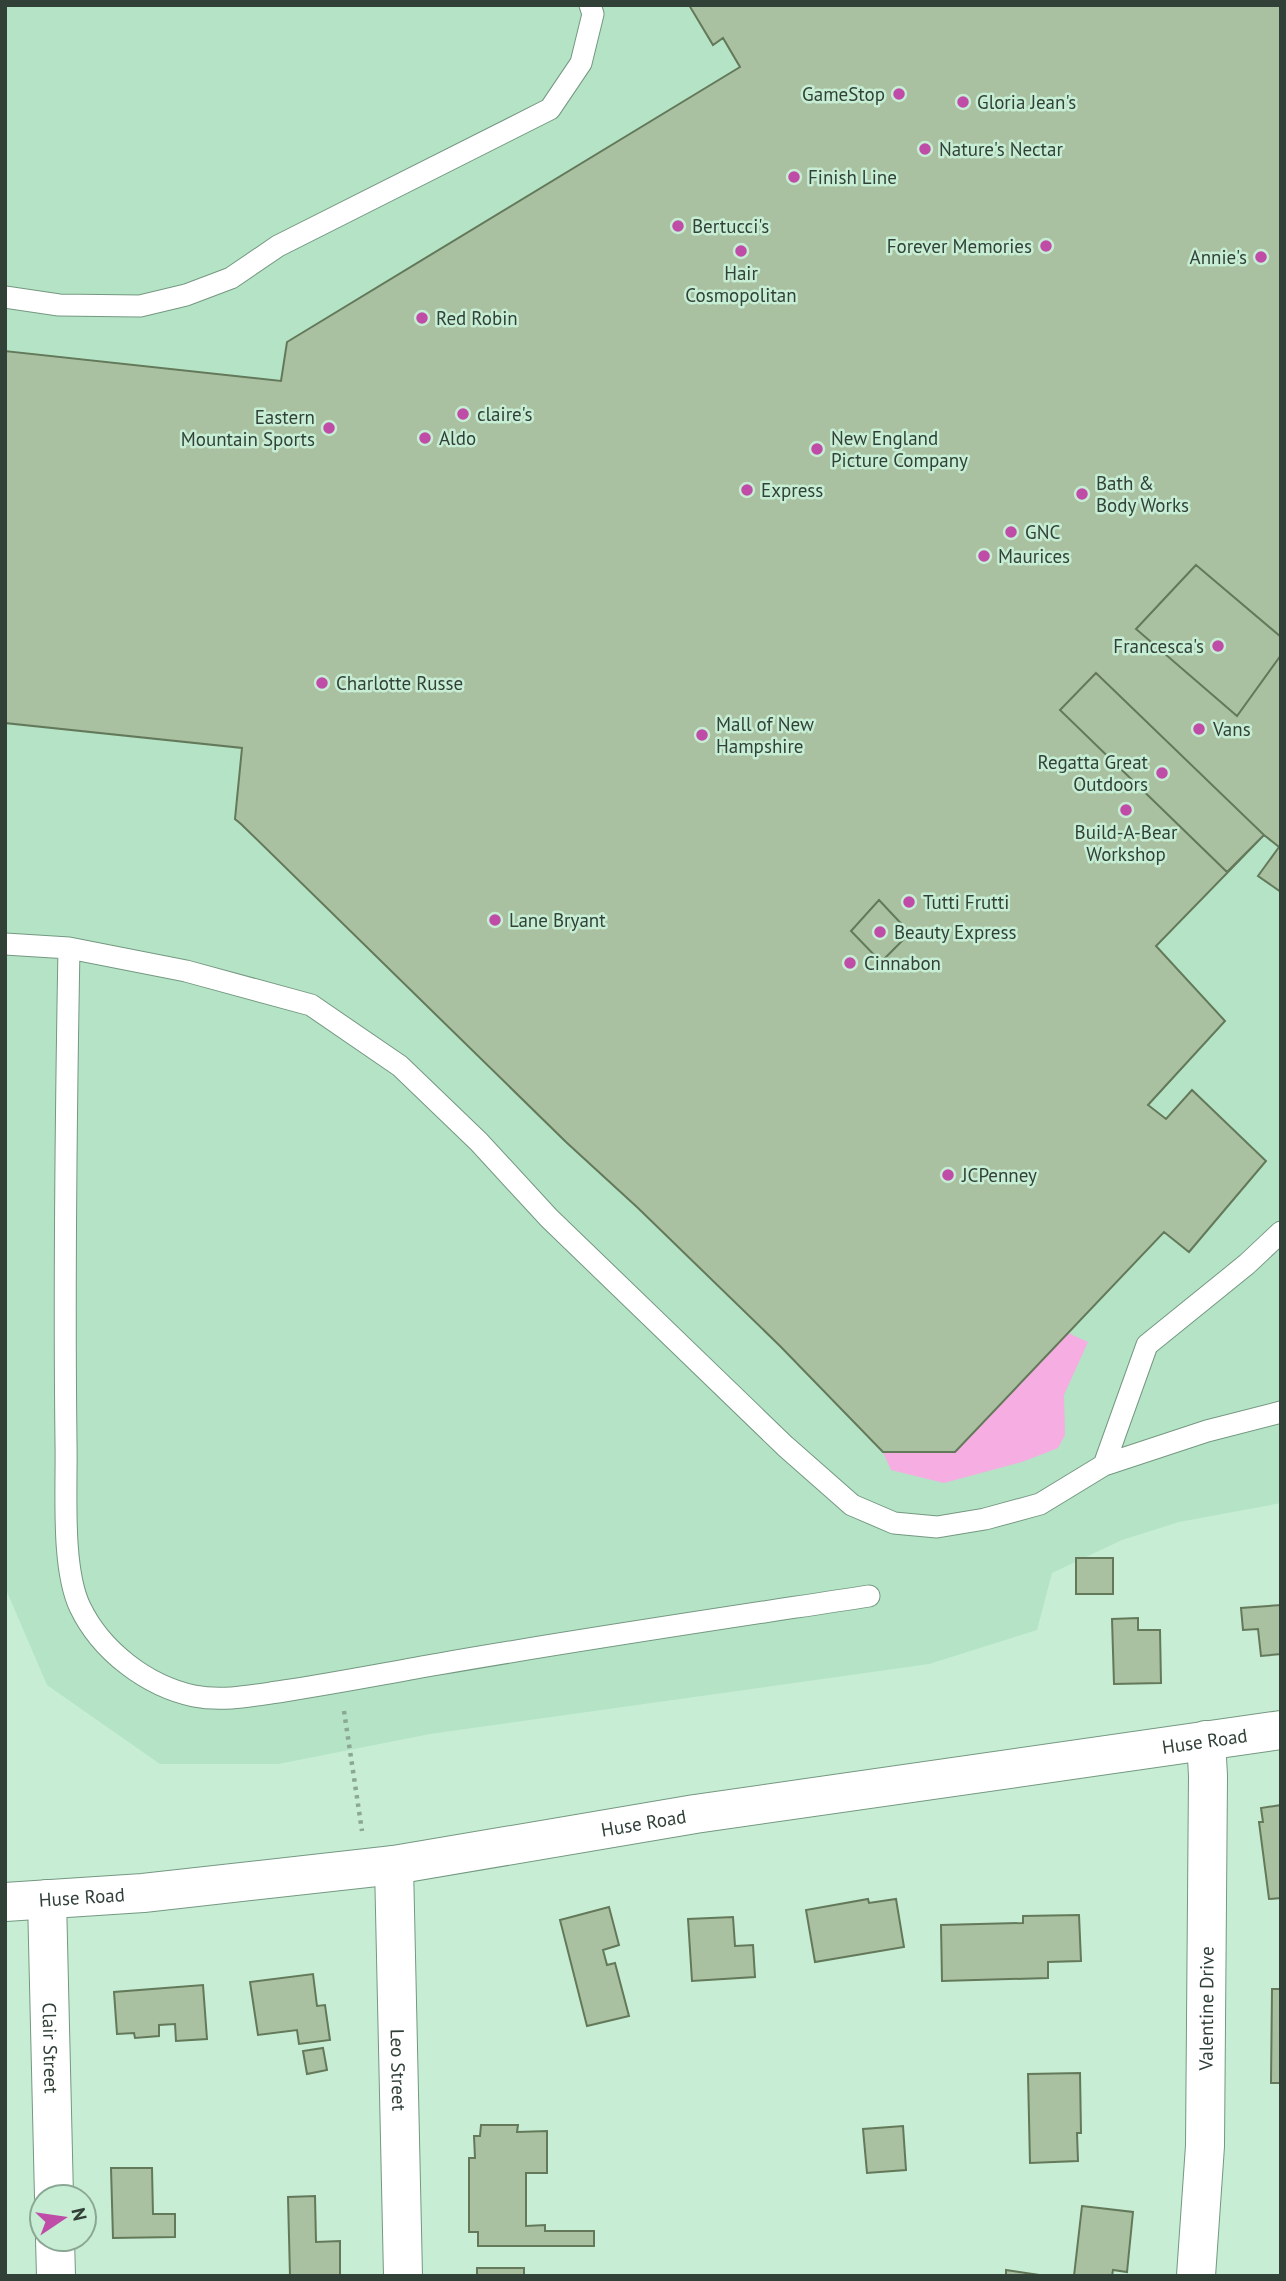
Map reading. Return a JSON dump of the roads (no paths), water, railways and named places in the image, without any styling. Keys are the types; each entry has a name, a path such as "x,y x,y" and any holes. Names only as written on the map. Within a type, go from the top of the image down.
{"street":[{"name":"Huse Road","path":"5,1902 169,1890 394,1865 695,1814 1281,1730"},
{"name":"Valentine Drive","path":"1196,2276 1205,2146 1206,1740"},
{"name":"Leo Street","path":"394,1865 403,2276"},
{"name":"Clair Street","path":"47,1899 54,2183"},
{"path":"55,2253 56,2276"}],"lane":[{"path":"5,297 59,305 140,306 186,295 231,278 278,246 550,109 581,63 593,14 590,5"},
{"path":"5,944 69,948 186,971 311,1005 365,1040 400,1066 479,1142 549,1218 785,1446 852,1505 894,1523 937,1527 985,1520 1040,1504 1104,1465 1207,1431 1281,1412"},
{"path":"69,948 66,1402 68,1542 71,1576 78,1604 92,1627 119,1657 165,1687 196,1696 234,1698 339,1683 612,1634 869,1596"},
{"path":"1104,1465 1147,1345 1247,1264 1281,1232"}],"place":[{"name":"GameStop","path":"899,94"},
{"name":"Gloria Jean's","path":"963,102"},
{"name":"Nature's Nectar","path":"925,149"},
{"name":"Finish Line","path":"794,177"},
{"name":"Bertucci's","path":"678,226"},
{"name":"Forever Memories","path":"1046,246"},
{"name":"Hair Cosmopolitan","path":"741,251"},
{"name":"Annie's","path":"1261,257"},
{"name":"Red Robin","path":"422,318"},
{"name":"claire's","path":"463,414"},
{"name":"Eastern Mountain Sports","path":"329,428"},
{"name":"Aldo","path":"425,438"},
{"name":"New England Picture Company","path":"817,449"},
{"name":"Express","path":"747,490"},
{"name":"Bath & Body Works","path":"1082,494"},
{"name":"GNC","path":"1011,532"},
{"name":"Maurices","path":"984,556"},
{"name":"Francesca's","path":"1218,646"},
{"name":"Charlotte Russe","path":"322,683"},
{"name":"Vans","path":"1199,729"},
{"name":"Mall of New Hampshire","path":"702,735"},
{"name":"Regatta Great Outdoors","path":"1162,773"},
{"name":"Build-A-Bear Workshop","path":"1126,810"},
{"name":"Tutti Frutti","path":"909,902"},
{"name":"Lane Bryant","path":"495,920"},
{"name":"Beauty Express","path":"880,932"},
{"name":"Cinnabon","path":"850,963"},
{"name":"JCPenney","path":"948,1175"}]}
